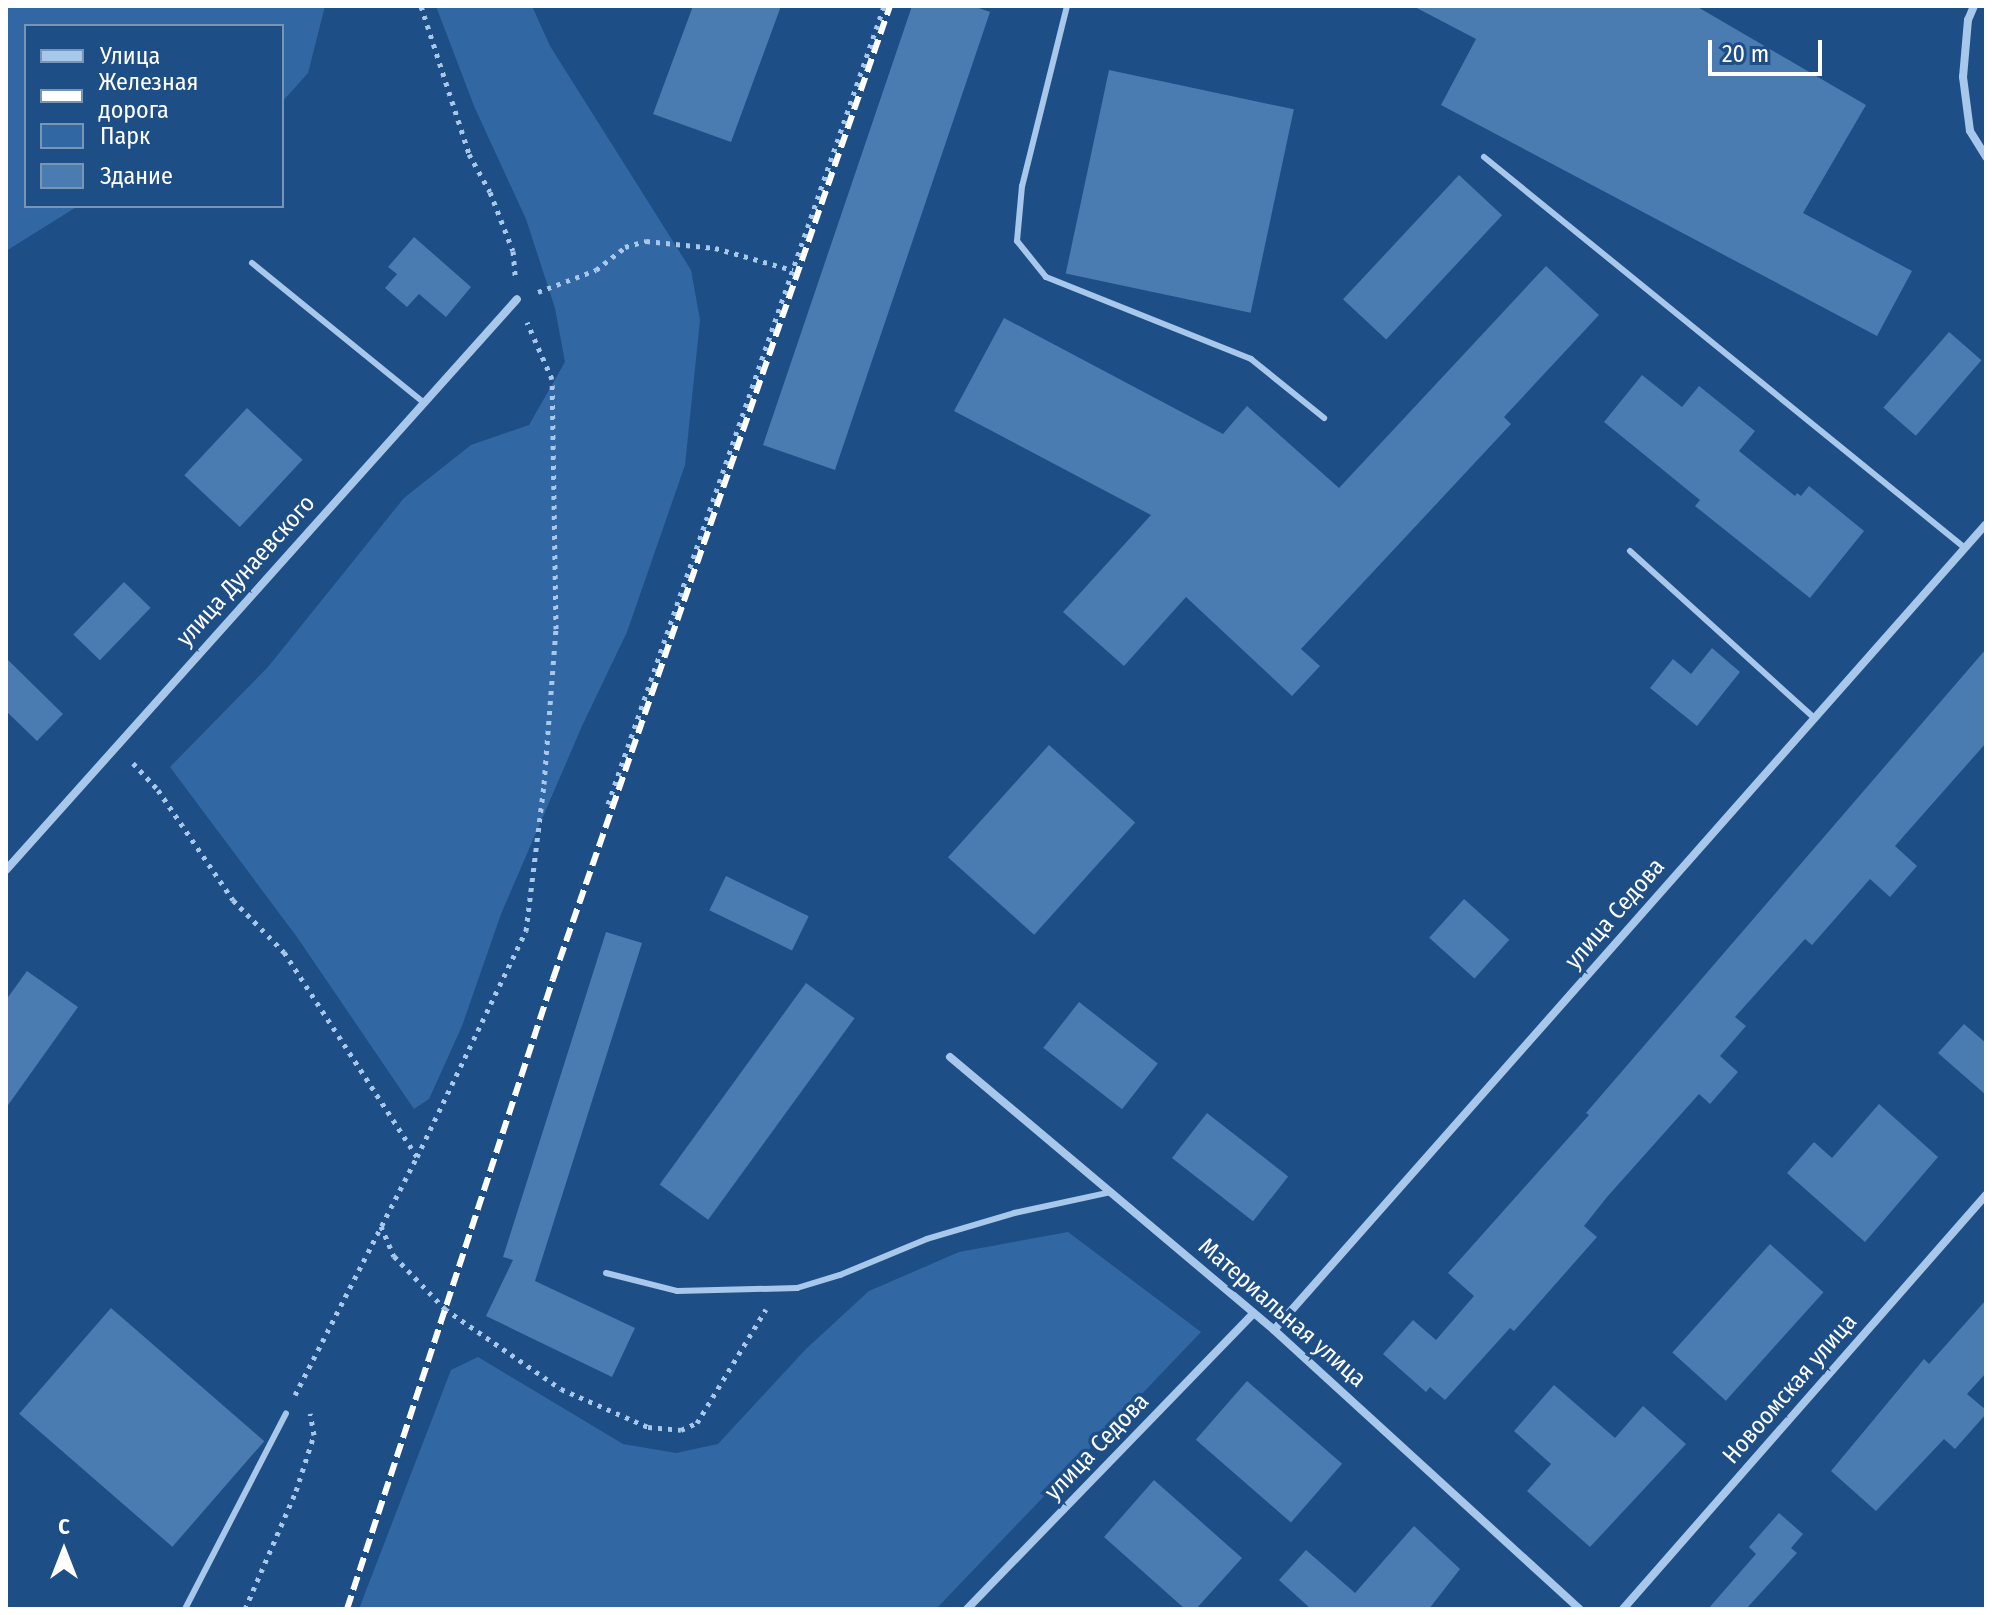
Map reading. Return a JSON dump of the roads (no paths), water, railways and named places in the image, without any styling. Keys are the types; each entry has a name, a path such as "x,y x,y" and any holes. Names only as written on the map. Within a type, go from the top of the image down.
{"street":[{"path":"1974,6 1968,20 1963,77 1970,131 1986,157"},
{"name":"улица Дунаевского","path":"6,870 517,299"},
{"name":"улица Седова","path":"1274,1330 1986,524"},
{"name":"Материальная улица","path":"950,1057 1274,1330 1580,1609"},
{"name":"Новоомская улица","path":"1623,1609 1986,1195"},
{"name":"улица Седова","path":"967,1609 1254,1313"}],"lane":[{"path":"1067,6 1022,186 1017,241 1046,277 1251,359 1324,418"},
{"path":"1484,157 1965,548"},
{"path":"252,263 424,403"},
{"path":"1630,551 1814,718"},
{"path":"606,1273 677,1291 797,1288 840,1275 927,1239 1014,1213 1111,1192"},
{"path":"185,1609 286,1413"}],"railway":[{"path":"347,1609 553,979 890,6"}]}
